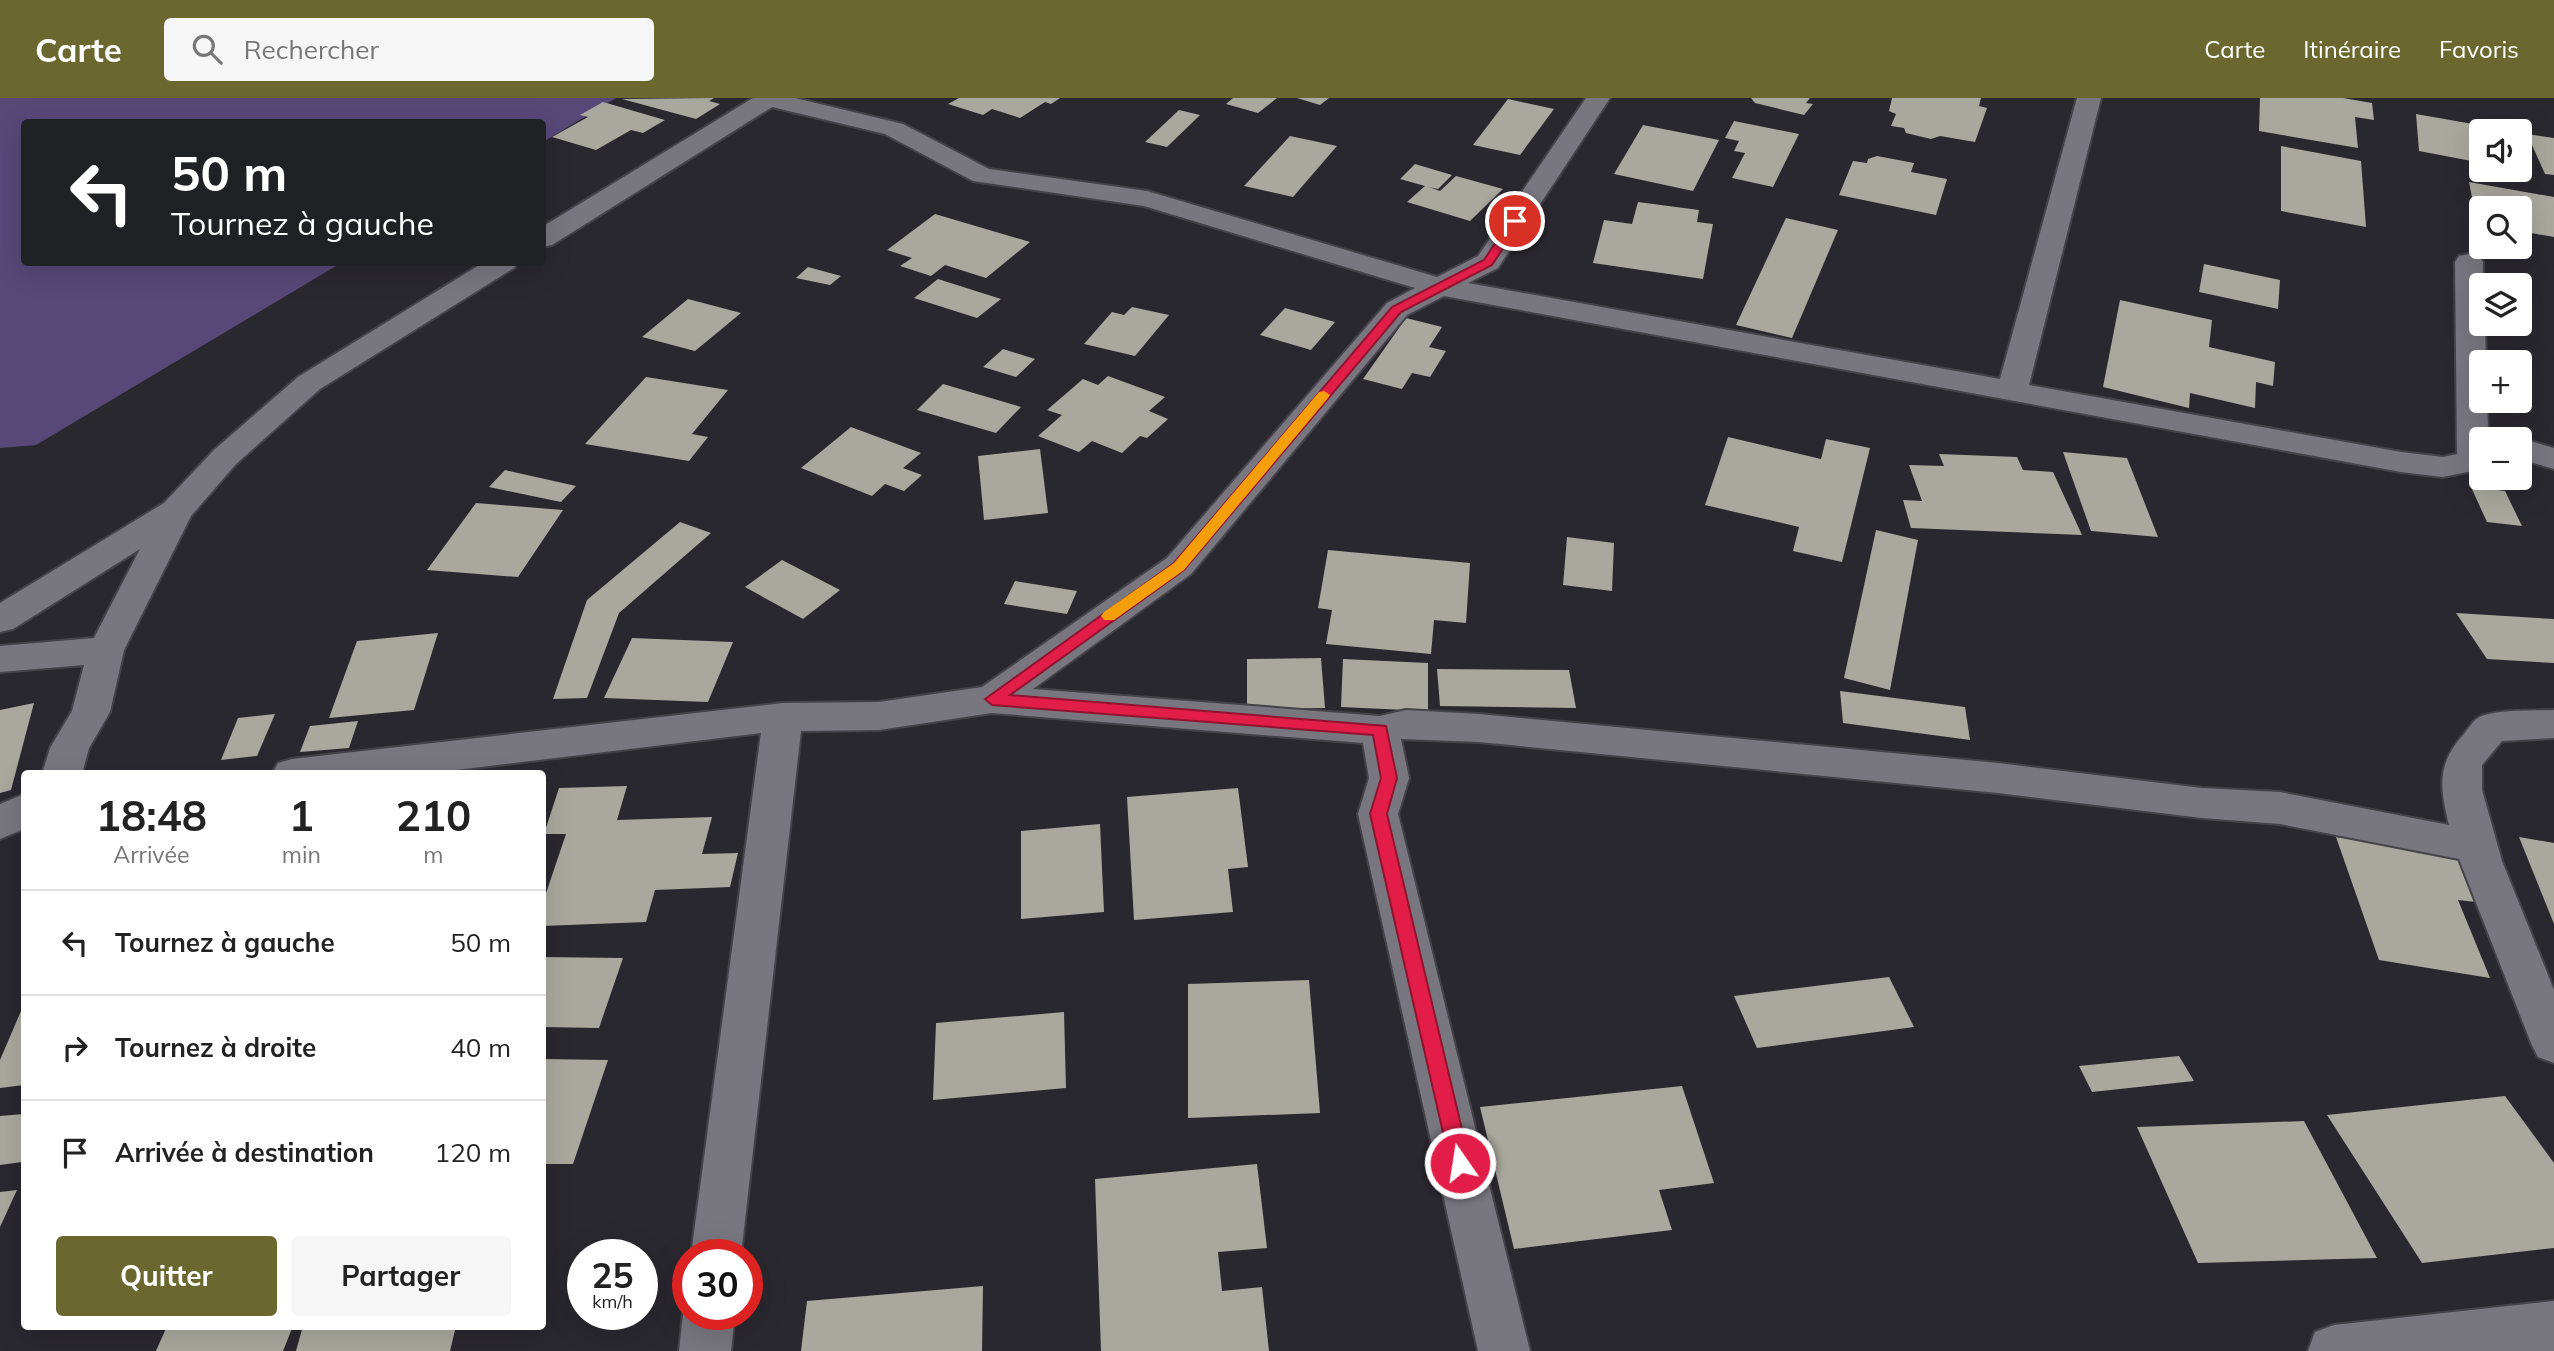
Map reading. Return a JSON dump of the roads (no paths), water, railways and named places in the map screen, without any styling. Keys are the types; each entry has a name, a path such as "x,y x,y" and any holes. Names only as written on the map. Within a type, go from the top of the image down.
{"street":[{"path":"546,237 770,98 894,130 982,176 1147,199 1441,287 2401,462 2443,467 2469,462"},
{"path":"992,699 1179,566 1397,309 1488,262 1598,98"},
{"path":"2012,390 2090,98"},
{"path":"2469,262 2480,427"},
{"path":"63,770 70,748 91,712 106,650 176,511 225,457 309,383 499,266"},
{"path":"2532,452 2554,458"},
{"path":"0,620 176,511"},
{"path":"0,659 106,650"},
{"path":"327,770 783,718 879,716 992,699 1380,730 1406,724 1479,728 1998,778 2132,796 2280,808 2475,846"},
{"path":"718,1239 783,718"},
{"path":"2554,724 2491,728 2462,766 2463,802 2475,846 2554,1043"},
{"path":"1380,730 1389,778 1378,814 1504,1351"},
{"path":"0,823 21,812"},
{"path":"2334,1351 2554,1326"},
{"path":"705,1351 707,1330"}]}
